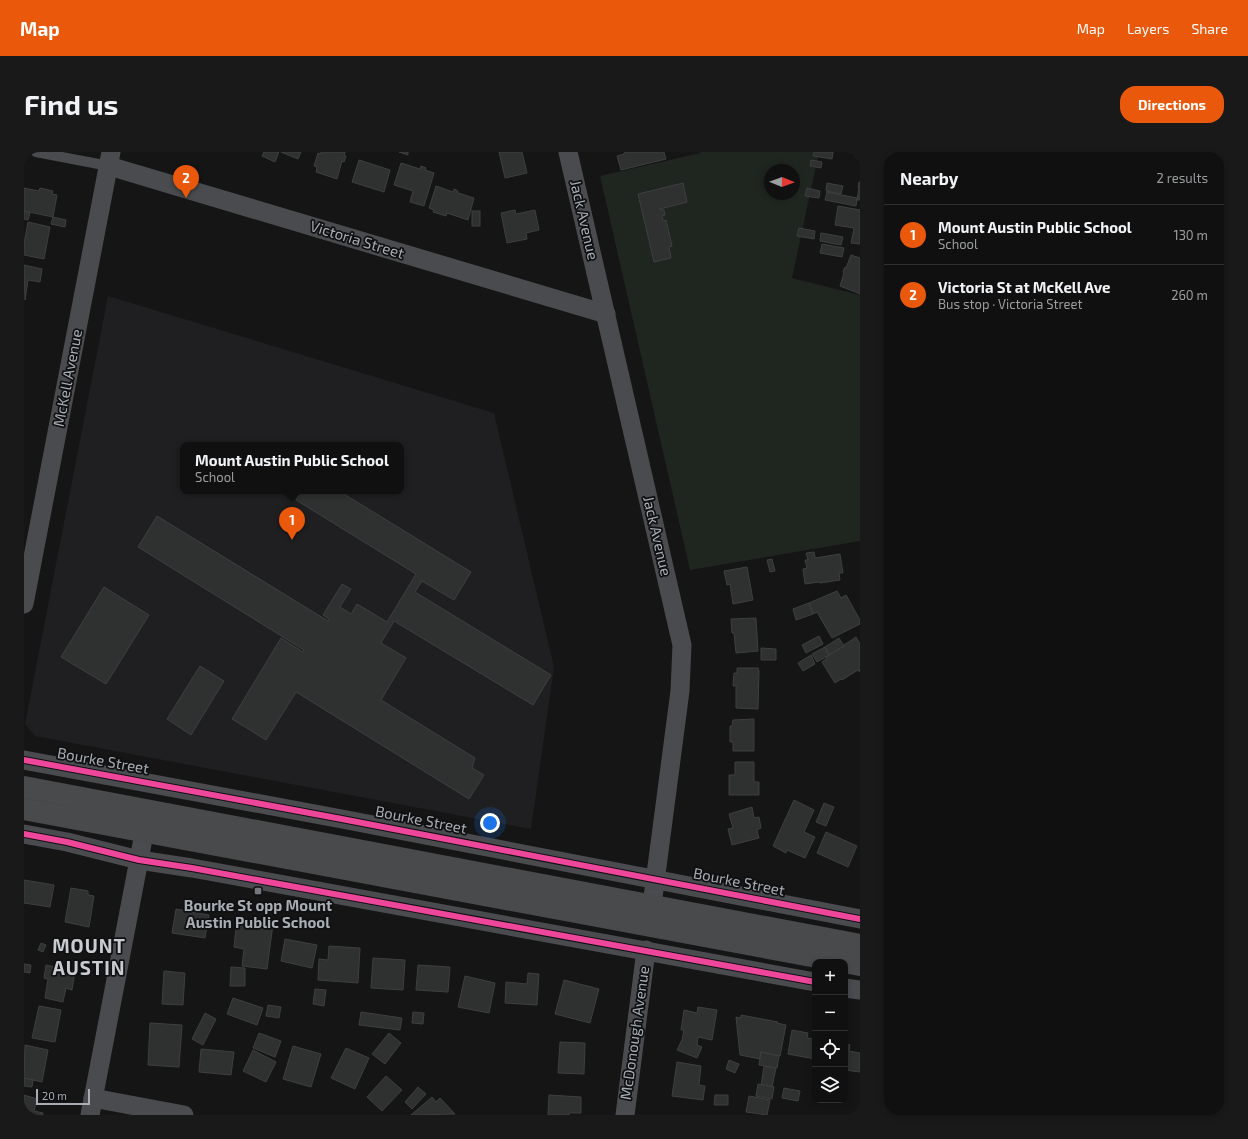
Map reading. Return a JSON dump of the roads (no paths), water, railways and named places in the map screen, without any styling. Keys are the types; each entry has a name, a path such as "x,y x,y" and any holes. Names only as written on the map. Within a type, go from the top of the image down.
{"main road":[{"path":"24,787 149,810 651,916 860,965"},
{"path":"24,809 144,832 651,916 860,945"}],"street":[{"name":"Jack Avenue","path":"568,152 682,646 680,691 651,916"},
{"name":"Victoria Street","path":"110,159 606,314"},
{"name":"McKell Avenue","path":"24,604 110,159"},
{"name":"Bourke Street","path":"24,760 262,803 656,878 860,919"},
{"path":"149,810 92,1106 184,1115"},
{"path":"24,834 67,842 139,860 192,868 812,981"},
{"name":"McDonough Avenue","path":"624,1115 646,950"},
{"path":"848,988 860,990"}],"lane":[{"path":"36,152 110,159"}],"place":[{"name":"Victoria St at McKell Ave","path":"186,198"},
{"name":"Mount Austin Public School","path":"292,540"},
{"name":"Bourke St opp Mount Austin Public School","path":"258,891"}],"district":[{"name":"MOUNT AUSTIN","path":"89,957"}]}
